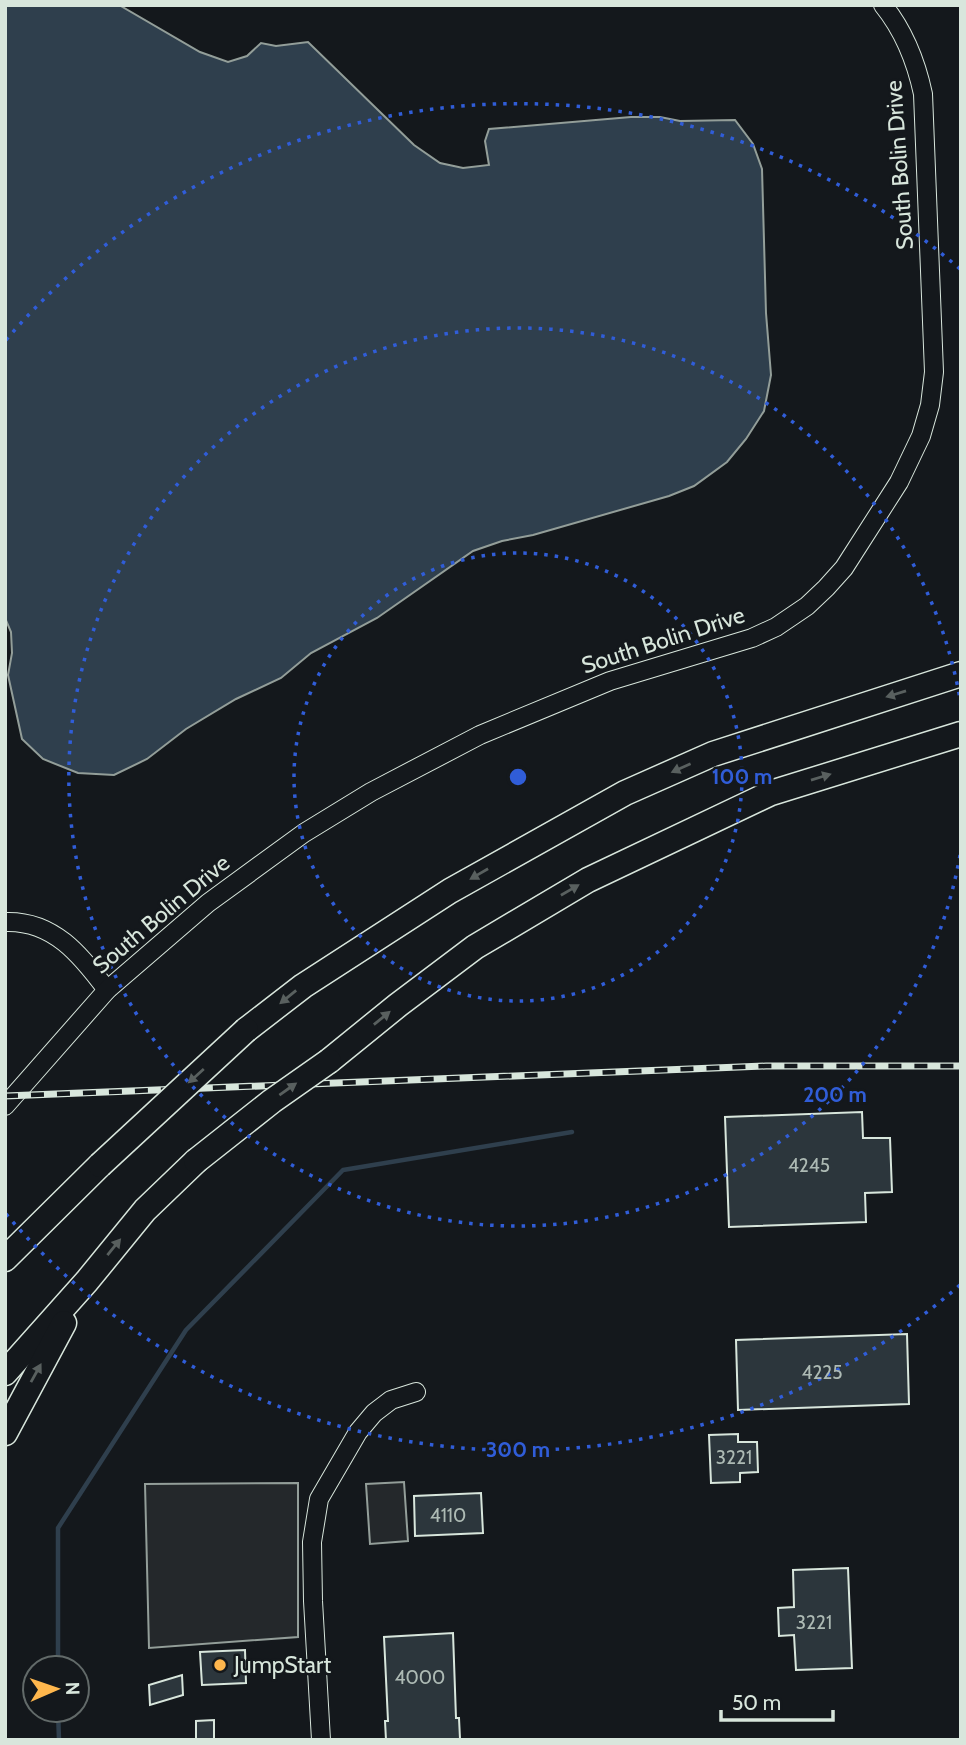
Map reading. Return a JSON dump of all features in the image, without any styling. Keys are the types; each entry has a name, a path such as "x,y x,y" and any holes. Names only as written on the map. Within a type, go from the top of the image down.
{"highway":[{"path":"5,1259 100,1165 246,1030 303,986 450,891 625,793 713,754 961,674"},
{"path":"5,1373 87,1281 145,1210 196,1161 475,947 588,880 771,793 961,734"},
{"path":"5,1269 31,1235"},
{"path":"5,1433 87,1281"}],"street":[{"name":"South Bolin Drive","path":"10,1101 107,990 208,903 304,833 370,792 480,735 610,681 752,638 776,627 807,606 844,568 899,482 921,436 930,405 934,372 923,94 919,73 898,24 883,5"},
{"path":"5,922 43,928 55,934 72,947 107,990"},
{"path":"321,1740 313,1612 312,1542 319,1499 358,1432 374,1413 391,1399 416,1392"}],"shaded area":[{"path":"404,1482 408,1541 370,1544 366,1484"},
{"path":"298,1483 298,1637 149,1648 145,1484"}],"water":[{"path":"5,5 119,5 200,52 228,62 247,56 261,43 276,46 308,42 414,145 440,163 463,168 489,165 485,141 489,129 631,117 660,117 680,121 735,120 753,144 762,169 766,313 771,375 764,411 727,462 694,486 669,496 473,551 377,618 311,653 281,678 236,699 186,729 147,759 114,775 78,773 43,759 22,739 8,675 12,653 11,632 5,618"}],"building":[{"path":"862,1112 863,1138 890,1138 892,1192 865,1193 866,1222 729,1227 725,1117"},
{"path":"907,1334 909,1404 738,1410 736,1340"},
{"path":"738,1434 738,1442 757,1442 758,1472 740,1473 740,1482 711,1483 709,1435"},
{"path":"481,1493 483,1533 415,1536 414,1496"},
{"path":"848,1568 852,1668 796,1670 794,1635 779,1636 778,1608 794,1607 793,1570"},
{"path":"453,1633 456,1718 459,1718 460,1739 386,1740 385,1721 388,1721 384,1637"},
{"path":"245,1650 246,1683 202,1685 200,1652"},
{"path":"182,1675 183,1695 150,1705 149,1685"},
{"path":"214,1720 214,1740 196,1740 196,1721"}],"waterway":[{"path":"58,1654 58,1528 186,1330 343,1170 572,1132"},
{"path":"58,1724 59,1740"}],"railway":[{"path":"5,1096 766,1066 961,1066"}],"place":[{"name":"JumpStart","path":"220,1665"}]}
